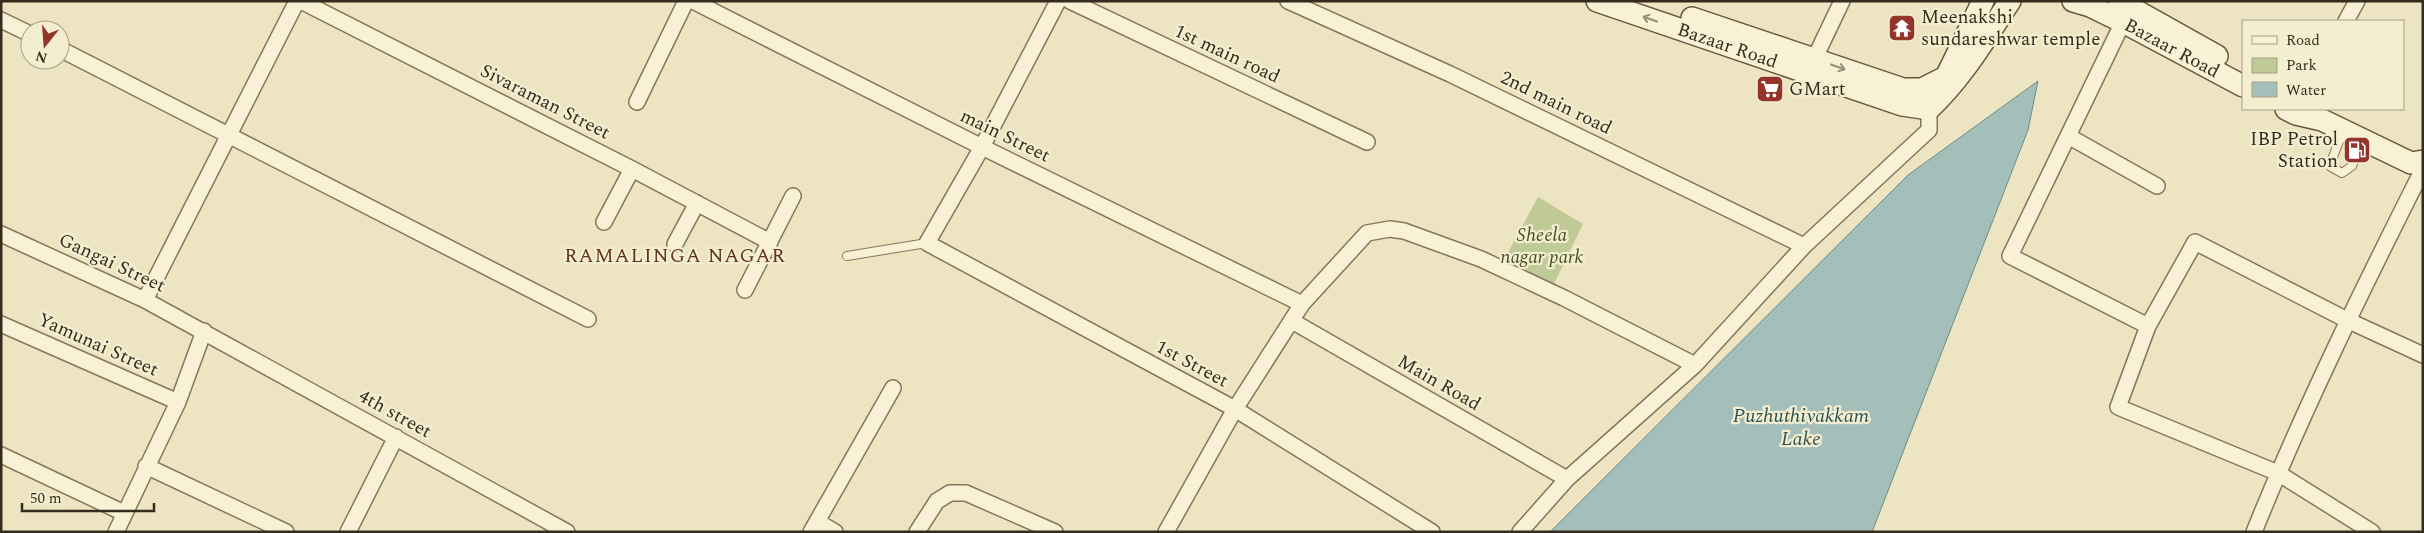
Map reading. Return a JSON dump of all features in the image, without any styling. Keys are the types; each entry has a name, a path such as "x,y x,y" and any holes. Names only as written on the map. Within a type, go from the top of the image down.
{"main road":[{"name":"Bazaar Road","path":"1597,1 1811,66 1903,89 1922,89 1946,77 1983,1"},
{"name":"Bazaar Road","path":"1642,1 1811,66 1902,105 1929,109"},
{"path":"1929,109 1960,76 2010,1"},
{"name":"Bazaar Road","path":"2073,1 2090,6 2123,22 2242,85"},
{"name":"Bazaar Road","path":"2118,1 2242,69"},
{"path":"2288,110 2296,114 2315,115 2411,163 2423,161"}],"street":[{"path":"146,300 297,1"},
{"name":"Sivaraman Street","path":"301,1 632,169 770,242"},
{"path":"637,102 686,1"},
{"name":"main Street","path":"692,1 982,147 1302,304"},
{"path":"927,243 982,147 1058,1"},
{"name":"1st main road","path":"1070,1 1367,142"},
{"name":"2nd main road","path":"1288,1 1450,74 1804,246"},
{"path":"1811,66 1842,1"},
{"path":"2347,20 2357,1"},
{"path":"1,20 20,29"},
{"path":"2123,22 2010,256 2148,326"},
{"path":"70,54 588,319"},
{"path":"1520,532 1567,479 1695,365 1804,246 1929,130 1929,109"},
{"path":"2068,136 2157,186"},
{"path":"604,222 632,169"},
{"path":"2254,532 2278,473 2347,320 2423,169"},
{"path":"745,290 793,196"},
{"path":"675,244 698,203"},
{"path":"1166,532 1235,409 1302,304 1367,233 1390,229 1404,231 1481,259 1564,298 1695,365"},
{"name":"Gangai Street","path":"1,234 146,300 204,331"},
{"path":"2372,532 2278,473 2118,407 2148,326 2195,242 2347,320 2423,355"},
{"name":"1st Street","path":"927,243 1235,409 1432,532"},
{"name":"Main Road","path":"1292,321 1567,479"},
{"name":"Yamunai Street","path":"1,324 178,402"},
{"path":"116,532 178,402 204,331"},
{"name":"4th street","path":"204,331 561,530"},
{"path":"835,532 814,527 893,388"},
{"path":"348,532 396,437"},
{"path":"1,455 124,513"},
{"path":"146,466 286,532"},
{"path":"917,532 937,501 950,492 966,493 1055,532"}],"lane":[{"path":"2343,130 2331,162 2331,167 2337,171 2342,173 2349,170 2363,139"},
{"path":"846,256 927,243"}],"green space":[{"name":"Sheela nagar park","path":"1538,197 1583,224 1553,286 1505,258"}],"water":[{"name":"Puzhuthivakkam Lake","path":"2038,81 2028,130 1872,532 1550,532 1908,175"}],"place":[{"name":"Meenakshi sundareshwar temple","path":"1902,28"},
{"name":"GMart","path":"1770,89"},
{"name":"IBP Petrol Station","path":"2357,150"}],"district":[{"name":"RAMALINGA NAGAR","path":"675,256"}]}
